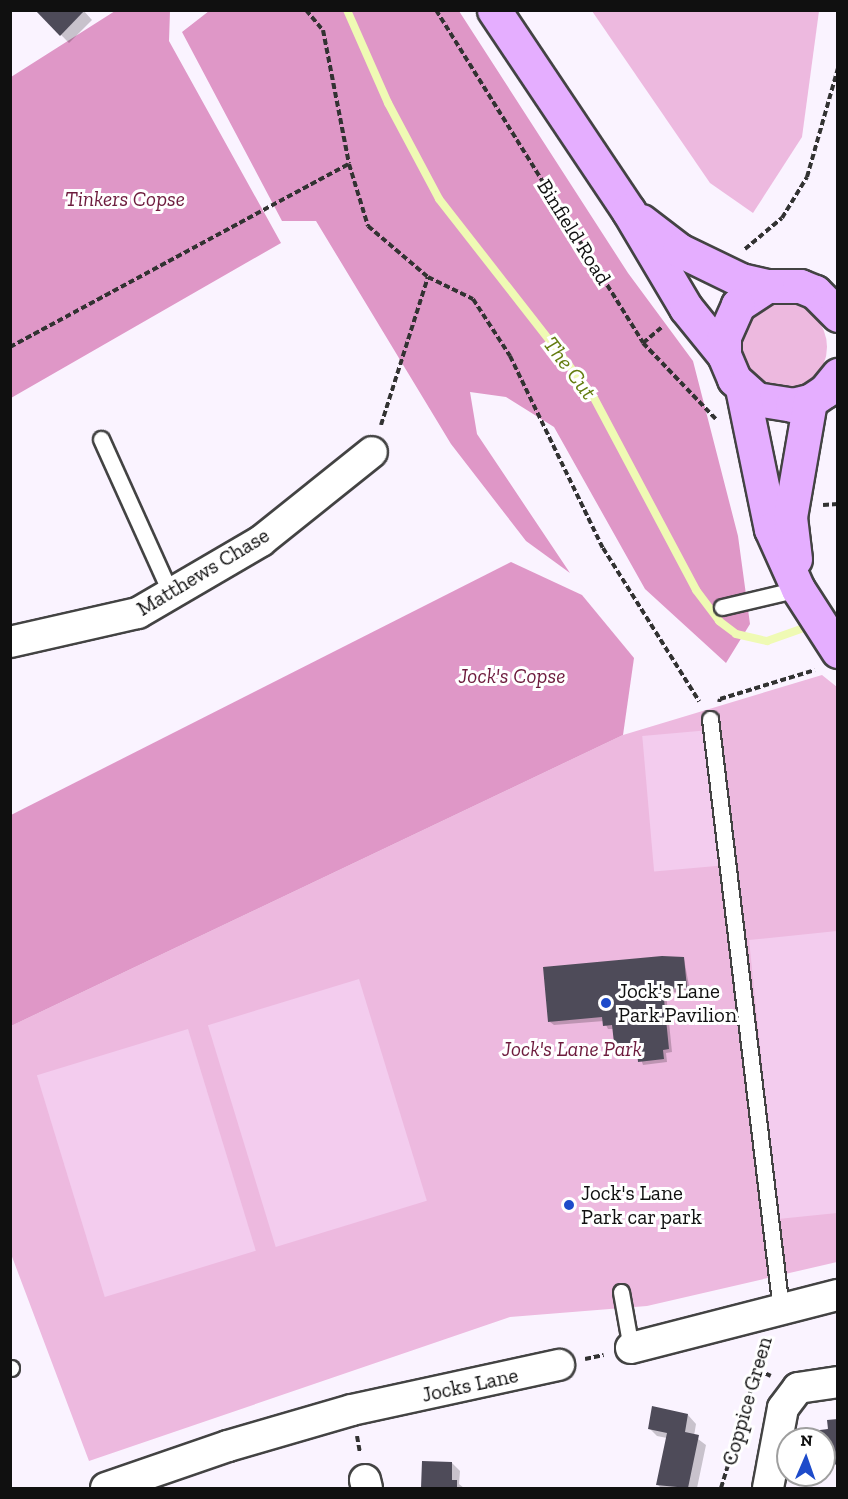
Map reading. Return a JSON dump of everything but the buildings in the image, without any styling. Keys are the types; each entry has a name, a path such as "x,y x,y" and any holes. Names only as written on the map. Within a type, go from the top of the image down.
{"main road":[{"path":"494,10 628,210 686,308 724,355 742,388 771,529 829,659"},
{"path":"628,210 679,249 741,280 768,286 792,285 815,292 837,315"},
{"path":"724,355 729,320 745,299 768,286"},
{"path":"742,388 756,399 774,405 810,400 825,391 837,375"},
{"path":"798,589 790,517 810,400"}],"street":[{"name":"Matthews Chase","path":"10,642 138,613 261,541 372,452"},
{"path":"631,1348 837,1296"},
{"name":"Jocks Lane","path":"106,1488 228,1446 352,1410 559,1365"},
{"name":"Coppice Green","path":"768,1488 783,1408 798,1388 837,1382"}],"lane":[{"path":"101,439 171,594"},
{"path":"722,607 798,589"},
{"path":"710,719 774,1312"},
{"path":"621,1292 631,1348"}],"path":[{"path":"306,10 323,30 349,164 368,226 428,277 473,299 510,356 603,548 710,719"},
{"name":"Binfield Road","path":"436,10 643,343 702,401 719,426"},
{"path":"741,252 782,218 807,177 837,68"},
{"path":"830,94 837,96"},
{"path":"10,347 349,164"},
{"path":"372,452 428,277"},
{"path":"643,343 669,321"},
{"path":"710,719 720,699 829,659"},
{"name":"Coppice Green","path":"721,1488 774,1312"},
{"path":"559,1365 631,1348"},
{"path":"352,1410 366,1484"}],"green space":[{"name":"Tinkers Copse","path":"115,11 170,11 169,41 281,243 11,398 11,77"},
{"path":"209,11 459,11 628,273 693,361 738,536 750,624 726,663 645,589 554,427 506,397 470,392 477,434 570,573 526,541 451,444 316,221 282,221 182,32"},
{"path":"592,11 819,11 802,137 753,213 710,183"},
{"path":"783,303 800,306 814,316 824,330 827,347 824,364 814,378 800,388 783,391 766,388 752,378 742,364 739,347 742,330 752,316 766,306"},
{"name":"Jock's Copse","path":"511,562 582,595 634,658 623,735 11,1026 11,815"},
{"name":"Jock's Lane Park","path":"822,675 837,687 837,1262 647,1306 510,1317 89,1461 11,1254 11,1026 623,735"}],"shaded area":[{"path":"710,730 722,865 654,871 642,736"},
{"path":"837,931 837,1213 778,1219 749,940"},
{"path":"359,979 427,1201 276,1247 208,1025"},
{"path":"188,1029 256,1251 105,1297 37,1075"}],"waterway":[{"name":"The Cut","path":"347,10 388,103 439,199 593,396 696,590 719,621 736,634 767,641 812,625"}],"place":[{"name":"Jock's Lane Park Pavilion","path":"606,1003"},
{"name":"Jock's Lane Park car park","path":"569,1205"}]}
